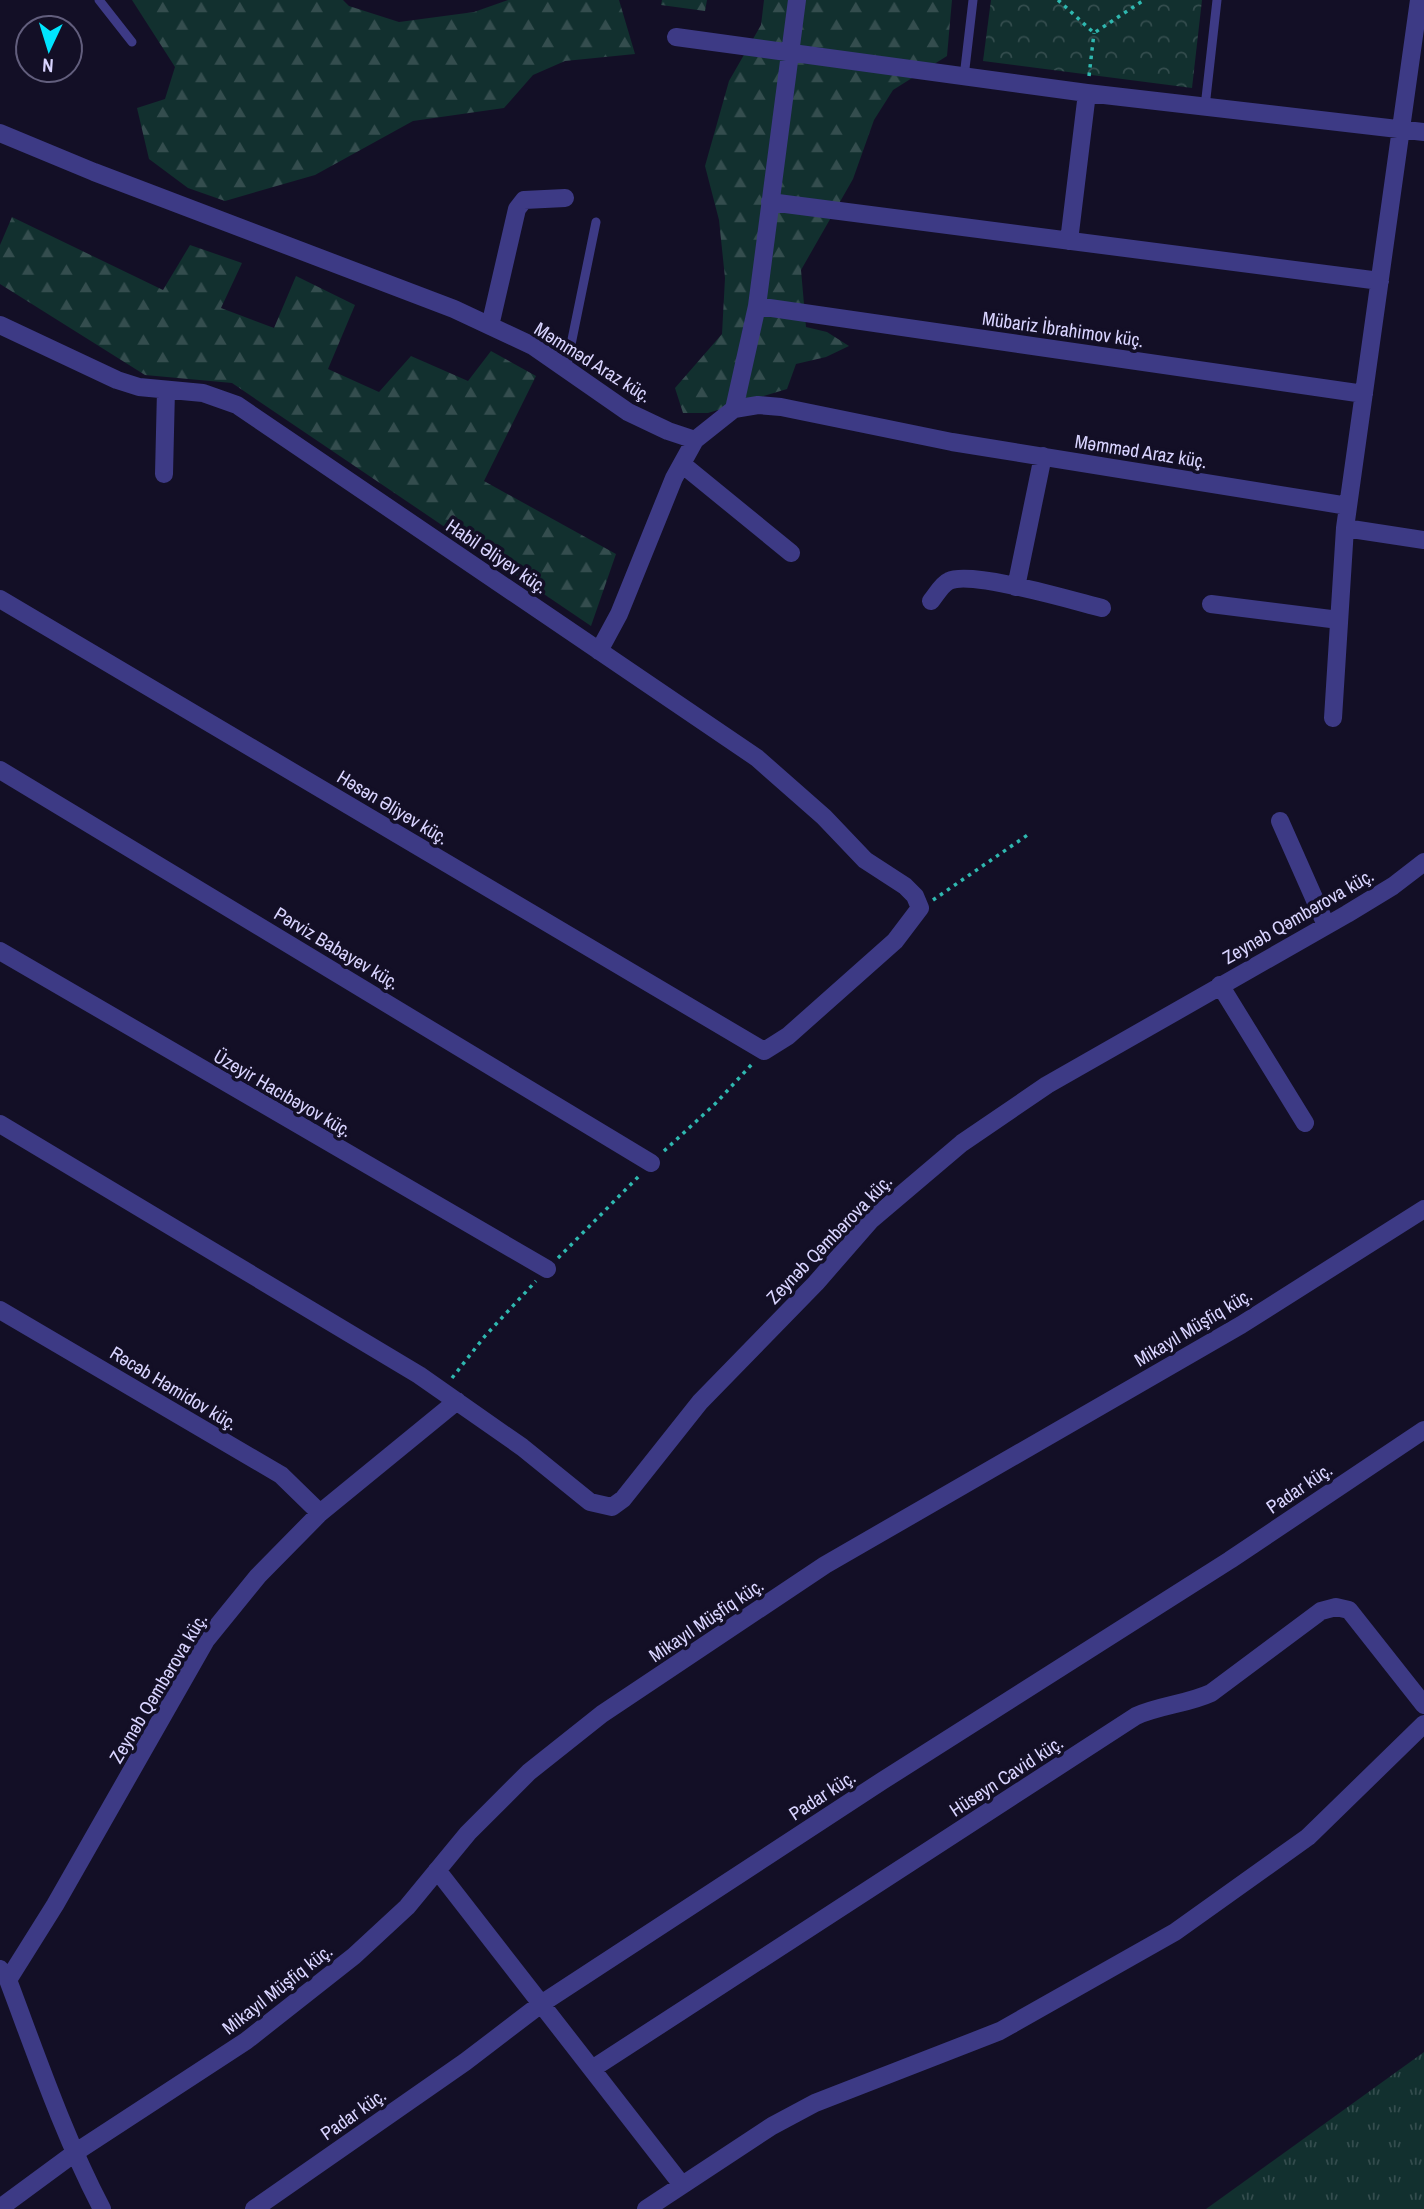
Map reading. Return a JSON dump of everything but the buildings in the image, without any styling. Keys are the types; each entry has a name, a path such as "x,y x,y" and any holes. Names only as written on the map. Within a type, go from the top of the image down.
{"street":[{"path":"599,651 619,614 648,539 695,440 734,409 757,306 797,0"},
{"path":"1333,718 1345,528 1419,0"},
{"path":"676,37 1087,93 1424,132"},
{"path":"1069,241 1087,93"},
{"name":"Məmməd Araz küç.","path":"0,133 94,172 454,309 533,346 628,412 668,431 695,440"},
{"path":"490,326 517,209 524,200 565,198"},
{"path":"770,202 1380,281"},
{"name":"Mübariz İbrahimov küç.","path":"757,306 1364,394"},
{"name":"Habil Əliyev küç.","path":"0,326 117,380 139,387 202,393 237,405 757,758 824,817 865,860 905,886 915,896 920,908"},
{"path":"164,474 166,390"},
{"name":"Məmməd Araz küç.","path":"734,409 758,405 781,407 952,442 1348,506"},
{"path":"1016,587 1043,456"},
{"path":"682,464 791,553"},
{"path":"1345,528 1424,540"},
{"path":"932,601 947,581 962,577 1102,608"},
{"name":"Həsən Əliyev küç.","path":"0,599 764,1051"},
{"path":"1211,604 1339,620"},
{"name":"Pərviz Babayev küç.","path":"0,770 651,1163"},
{"path":"1280,821 1326,925"},
{"name":"Zeynəb Qəmbərova küç.","path":"0,1124 419,1375 523,1447 590,1502 612,1507 623,1499 700,1402 816,1283 870,1221 962,1143 1046,1085 1393,886 1424,862"},
{"path":"764,1051 788,1036 895,942 920,908"},
{"name":"Üzeyir Hacıbəyov küç.","path":"0,951 547,1269"},
{"path":"1220,985 1305,1123"},
{"name":"Mikayıl Müşfiq küç.","path":"0,2208 76,2152 257,2033 354,1956 407,1907 468,1833 529,1772 592,1722 825,1565 1241,1325 1424,1209"},
{"name":"Rəcəb Həmidov küç.","path":"0,1310 281,1475 320,1513"},
{"name":"Zeynəb Qəmbərova küç.","path":"4,1975 55,1905 206,1640 258,1576 320,1513 450,1396"},
{"name":"Padar küç.","path":"254,2209 465,2062 541,2004 882,1781 1230,1560 1424,1430"},
{"name":"Hüseyn Cavid küç.","path":"592,2069 1136,1716 1155,1708 1195,1701 1211,1693 1321,1611 1336,1607 1349,1610 1424,1705"},
{"path":"646,2209 772,2126 815,2104 1000,2031 1175,1932 1307,1837 1424,1724"},
{"path":"437,1870 682,2185"},
{"path":"4,1975 76,2152 103,2209"}],"lane":[{"path":"99,0 132,42"},
{"path":"964,77 974,0"},
{"path":"1205,107 1217,0"},
{"path":"566,369 596,222"}],"path":[{"path":"1058,0 1094,33"},
{"path":"1087,93 1094,33 1144,0"},
{"path":"920,908 948,893 1030,834"},
{"path":"450,1396 485,1336 547,1269 651,1163 715,1104 764,1051"}],"green space":[{"path":"132,0 343,0 349,6 399,22 474,12 508,0 619,0 635,54 565,61 533,75 504,108 413,121 315,175 225,201 188,188 149,159 137,108 165,99 175,67"},
{"path":"662,0 707,0 705,11 661,5"},
{"path":"764,0 952,0 947,56 893,90 874,120 853,179 801,270 806,327 827,332 849,346 826,357 796,364 787,389 708,413 683,413 675,388 722,334 725,278 719,220 705,166 729,81 761,25"},
{"path":"991,0 1202,0 1192,88 983,61"},
{"path":"12,217 163,290 190,245 242,263 221,308 274,328 296,276 355,305 328,369 379,392 411,356 468,381 491,351 536,376 484,481 616,554 591,626 232,383 145,375 0,284 0,245"},
{"path":"1424,2052 1424,2209 1206,2209"}]}
